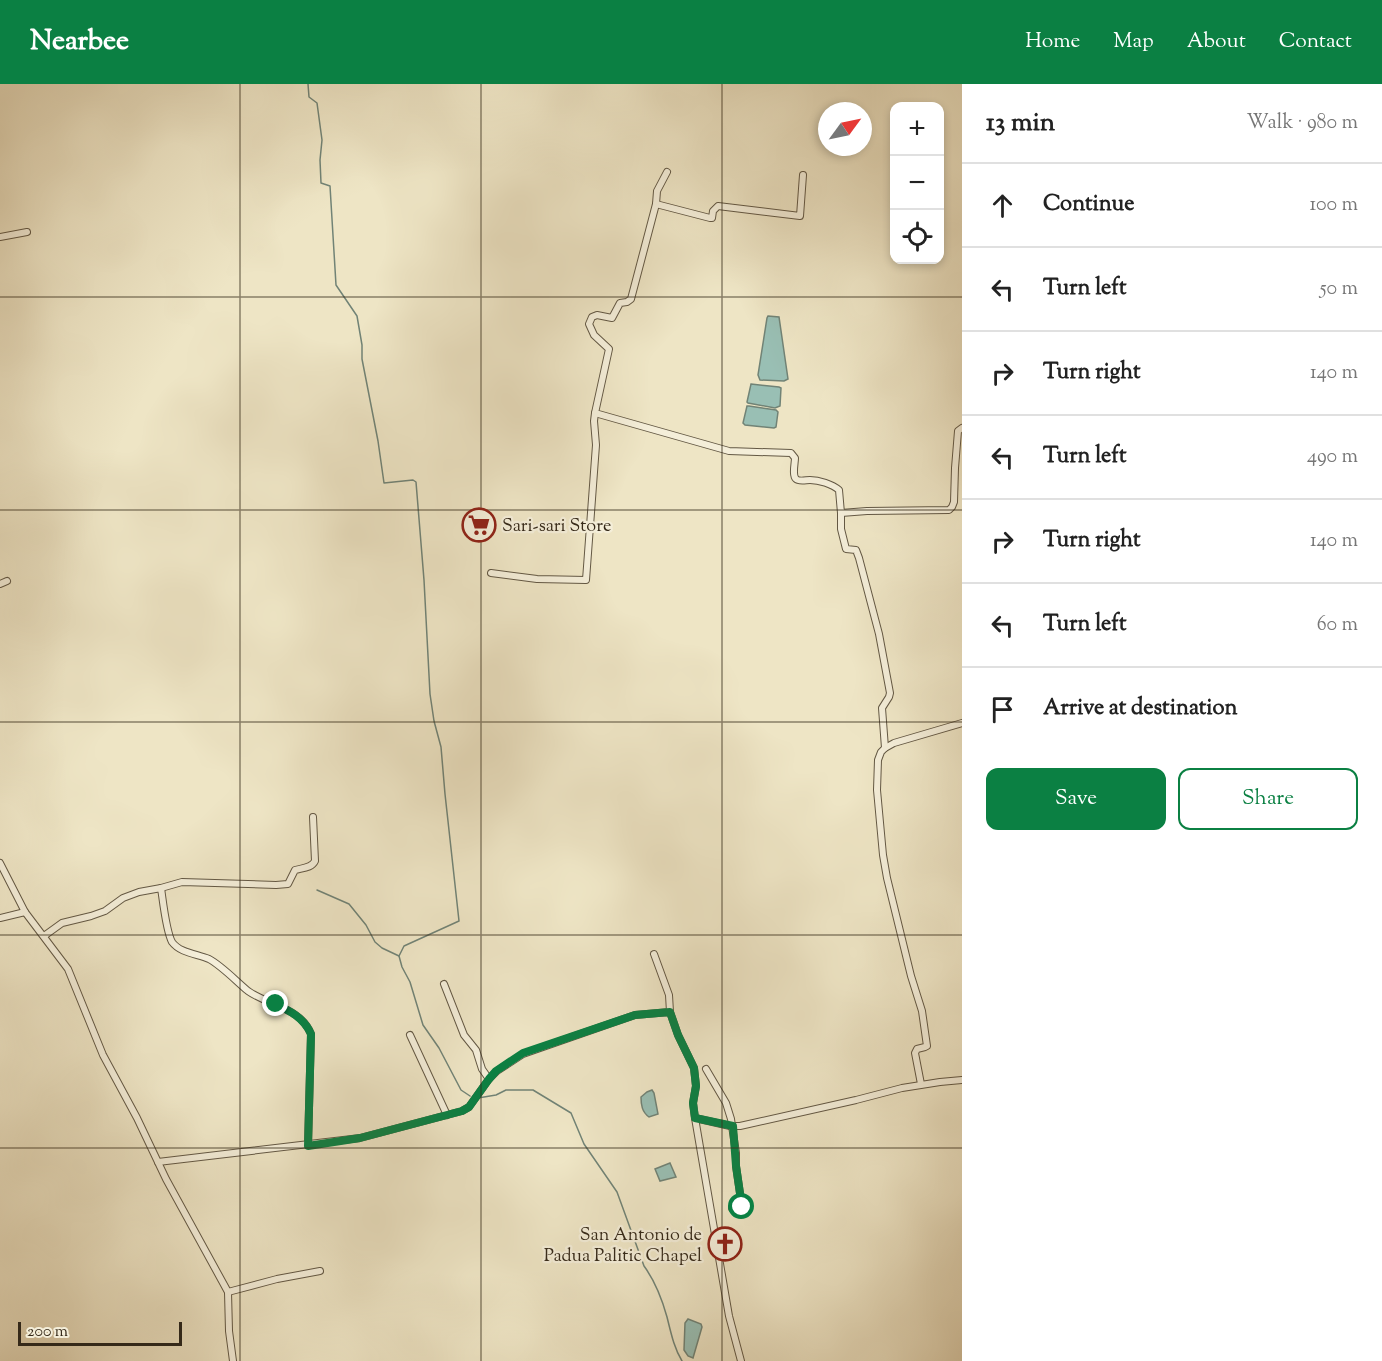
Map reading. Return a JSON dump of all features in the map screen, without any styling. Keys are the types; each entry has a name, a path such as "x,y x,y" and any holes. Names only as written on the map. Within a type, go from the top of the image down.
{"street":[{"path":"491,573 537,579 586,580 596,445 594,421 609,349 594,335 589,324 592,317 597,315 612,318 620,303 631,299 656,204 657,191 667,172"},
{"path":"656,204 710,218 718,206 800,216 804,174"},
{"path":"0,237 27,232"},
{"path":"595,413 729,452 791,453 795,458 794,476 796,479 799,481 815,480 836,486 839,490 841,530 846,549 856,550 879,634 890,693 882,708 885,748"},
{"path":"841,513 948,510 954,502 958,431 962,428"},
{"path":"921,1084 915,1053 917,1049 927,1046 922,1011 911,976 883,855 877,790 878,760 881,752 894,742 962,723"},
{"path":"44,936 62,923 105,911 123,898 182,882 288,884 296,870 314,864 313,817"},
{"path":"0,863 25,912 68,969 103,1055 228,1292 233,1361"},
{"path":"161,888 171,940 177,947 211,960 258,997 296,1014 310,1030 311,1088 308,1146"},
{"path":"0,918 25,912"},
{"path":"654,954 669,995 670,1012 678,1035 694,1068 695,1118 729,1316 741,1361"},
{"path":"444,984 464,1035 476,1050 482,1069 489,1079"},
{"path":"158,1162 308,1146 360,1138 462,1111 469,1107 496,1071 523,1053 635,1015 670,1012"},
{"path":"410,1035 447,1115"},
{"path":"706,1069 726,1103 732,1126 742,1207 732,1208"},
{"path":"695,1118 732,1126 747,1125 921,1084 962,1080"},
{"path":"228,1292 320,1271"}],"water":[{"path":"768,316 779,317 788,379 784,381 760,380 758,375"},
{"path":"751,384 781,388 780,406 775,408 748,403"},
{"path":"747,406 776,410 778,412 776,427 745,425 743,423"},
{"path":"652,1090 658,1114 649,1117 642,1108 641,1097"},
{"path":"670,1163 676,1177 660,1181 655,1169"},
{"path":"688,1319 701,1324 702,1327 693,1358 688,1356 684,1350 685,1323"}],"waterway":[{"path":"308,84 309,97 317,103 322,140 321,183 330,186 336,285 357,316 362,359 384,483 413,480 416,482 430,694 441,747 459,921 404,946 399,956 410,982 423,1025 439,1048 461,1090 470,1096"},
{"path":"317,890 349,904 366,925 375,942 399,956"},
{"path":"478,1098 496,1095 506,1090 533,1090 571,1113 584,1144 617,1192 644,1266 660,1297 682,1361"}],"place":[{"name":"Sari-sari Store","path":"479,525"},
{"name":"San Antonio de Padua Palitic Chapel","path":"725,1244"}],"route":[{"path":"276,1004 296,1014 311,1034 308,1146 360,1138 462,1111 469,1107 496,1071 523,1053 635,1015 670,1012 694,1068 695,1118 733,1126 742,1207"}]}
